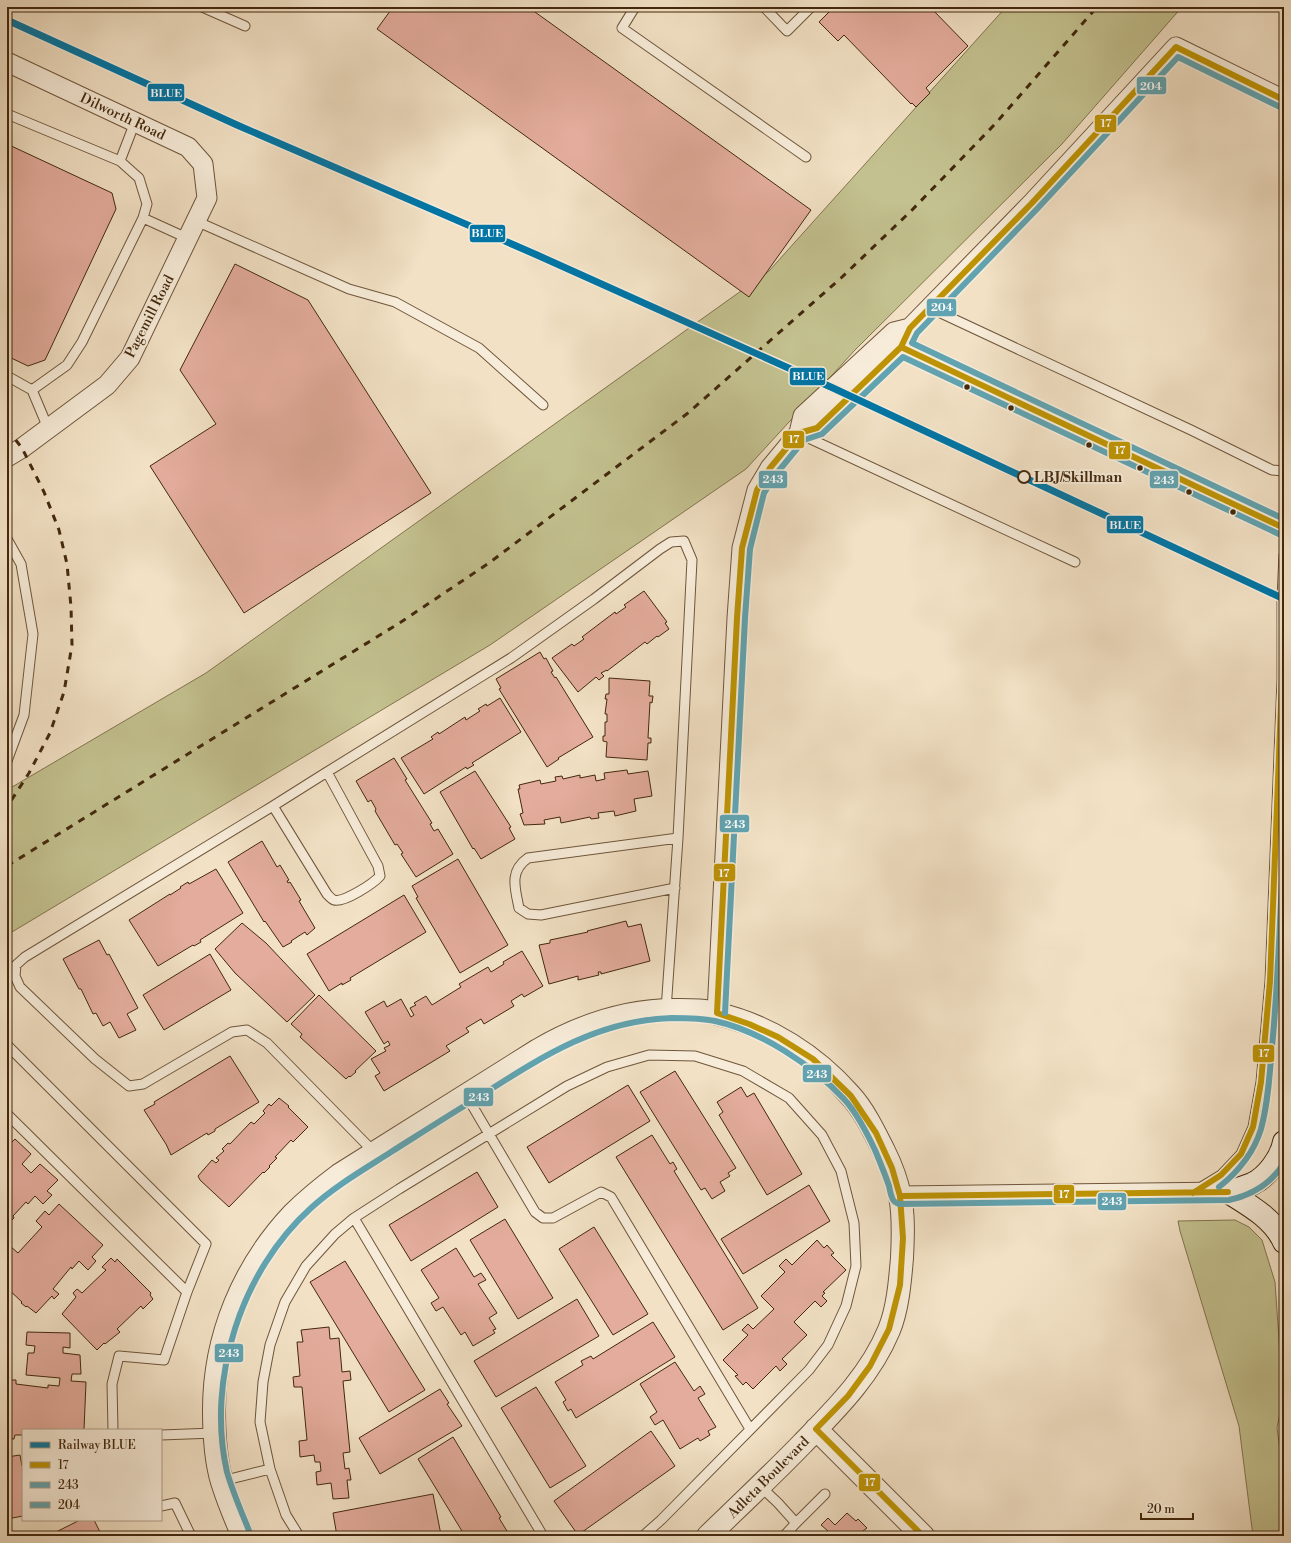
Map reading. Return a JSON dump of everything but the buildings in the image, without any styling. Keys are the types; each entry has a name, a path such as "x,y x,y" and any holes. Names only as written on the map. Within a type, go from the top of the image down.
{"street":[{"path":"799,433 817,428 901,347 910,328 1031,204 1176,47 1284,100"},
{"name":"Dilworth Road","path":"7,62 188,147 202,164 207,198"},
{"name":"Pagemill Road","path":"7,457 107,385 130,358 207,198"},
{"path":"717,1013 737,618 742,548 757,490 770,468 799,433 803,416 894,332 910,328"},
{"name":"Adleta Boulevard","path":"243,1536 232,1511 222,1481 214,1433 216,1375 224,1334 232,1312 246,1280 258,1258 273,1237 293,1214 339,1175 562,1036 606,1020 636,1013 666,1010 691,1010 717,1013 749,1024 778,1037 813,1059 851,1096 876,1133 892,1168 900,1196 903,1238 900,1285 889,1330 870,1366 848,1396 760,1486 708,1536"},
{"path":"900,1196 1228,1192 1254,1184 1271,1170 1283,1148 1284,1142"},
{"path":"1228,1192 1252,1206 1280,1232 1284,1242"},
{"path":"816,1429 923,1536"}],"lane":[{"path":"202,7 245,26"},
{"path":"635,7 622,28 806,157"},
{"path":"764,7 787,31 811,7"},
{"path":"7,114 120,161 139,178 147,204 143,218 82,342 67,365 32,390"},
{"path":"120,161 135,122"},
{"path":"143,218 188,238"},
{"path":"196,221 349,289 395,302 479,348 543,405"},
{"path":"930,308 1272,470 1284,472"},
{"path":"901,347 1284,528"},
{"path":"7,376 32,390 48,428"},
{"path":"799,433 1075,562"},
{"path":"7,540 21,564 32,634 24,715 7,761"},
{"path":"374,1152 267,1043 247,1030 232,1032 143,1084 129,1086 95,1060 20,986 15,976 16,965 25,956 272,806 511,658 671,542 684,541 692,560 678,838 666,1010"},
{"path":"1193,1193 1221,1175 1241,1154 1253,1127 1261,1082 1270,981 1282,678 1282,598 1284,555"},
{"path":"272,806 327,894 333,900 343,900 376,881 380,876 378,866 327,772"},
{"path":"675,888 541,915 528,914 519,908 515,874 521,863 528,858 678,838"},
{"path":"7,1045 206,1244 187,1292 164,1360 119,1356 112,1384 114,1429"},
{"path":"299,1536 286,1515 270,1469 260,1422 263,1382 270,1345 285,1302 306,1266 335,1234 354,1218 487,1131 567,1086 607,1067 649,1055 695,1056 743,1071 789,1098 822,1135 841,1171 854,1223 856,1266 846,1306 828,1345 808,1370 661,1520 643,1536"},
{"path":"466,1095 535,1212 543,1218 553,1218 601,1192 611,1197 750,1429"},
{"path":"7,1114 187,1292"},
{"path":"354,1218 543,1536"},
{"path":"162,1435 214,1433"},
{"path":"222,1481 270,1469"},
{"path":"760,1486 796,1523"},
{"path":"784,1536 825,1494"},
{"path":"162,1506 175,1503 191,1536"}],"shaded area":[{"path":"1006,7 1182,7 1062,144 855,350 746,469 490,645 7,935 7,790 206,673 769,271"},
{"path":"1235,1220 1249,1227 1262,1240 1275,1282 1283,1398 1277,1428 1284,1480 1284,1536 1253,1536 1239,1426 1178,1221"}],"railway":[{"path":"7,866 401,622 489,563 688,413 841,278 913,209 996,123 1097,7"},
{"path":"7,429 22,448 44,492 59,530 67,564 71,607 72,645 64,692 50,733 29,773 7,807"}],"rail line":[{"name":"BLUE","path":"7,20 237,125 537,255 833,388 1284,599"}],"transit line":[{"name":"17","path":"816,1429 848,1396 870,1366 889,1329 900,1285 903,1238 900,1196 892,1168 876,1133 851,1096 813,1059 778,1037 749,1024 717,1013 737,618 742,548 757,490 770,468 799,433 817,428 901,347 910,328 1031,204 1176,47 1284,100"},
{"name":"204","path":"1280,107 1178,57 1037,209 917,333 912,343 1284,519"},
{"name":"17","path":"901,347 1284,528"},
{"name":"243","path":"725,1013 745,618 750,549 764,493 777,473 804,440 822,434 903,357 1281,535"},
{"name":"17","path":"1193,1193 1221,1175 1241,1154 1253,1127 1261,1082 1270,981 1282,679 1282,598 1284,555"},
{"name":"243","path":"1219,1187 1233,1175 1250,1154 1258,1137 1264,1118 1268,1095 1277,984 1284,830"},
{"name":"243","path":"250,1533 227,1472 222,1437 221,1401 226,1365 235,1329 248,1295 265,1263 286,1234 311,1208 339,1185 544,1057 592,1034 617,1026 644,1020 688,1018 715,1021 732,1026 768,1041 785,1051 817,1074 849,1105 869,1137 892,1198 899,1204 1229,1200 1253,1192 1260,1188 1273,1177 1284,1163"},
{"name":"17","path":"900,1196 1228,1192"},
{"name":"17","path":"816,1429 923,1536"}],"place":[{"name":"LBJ/Skillman","path":"1024,477"}]}
